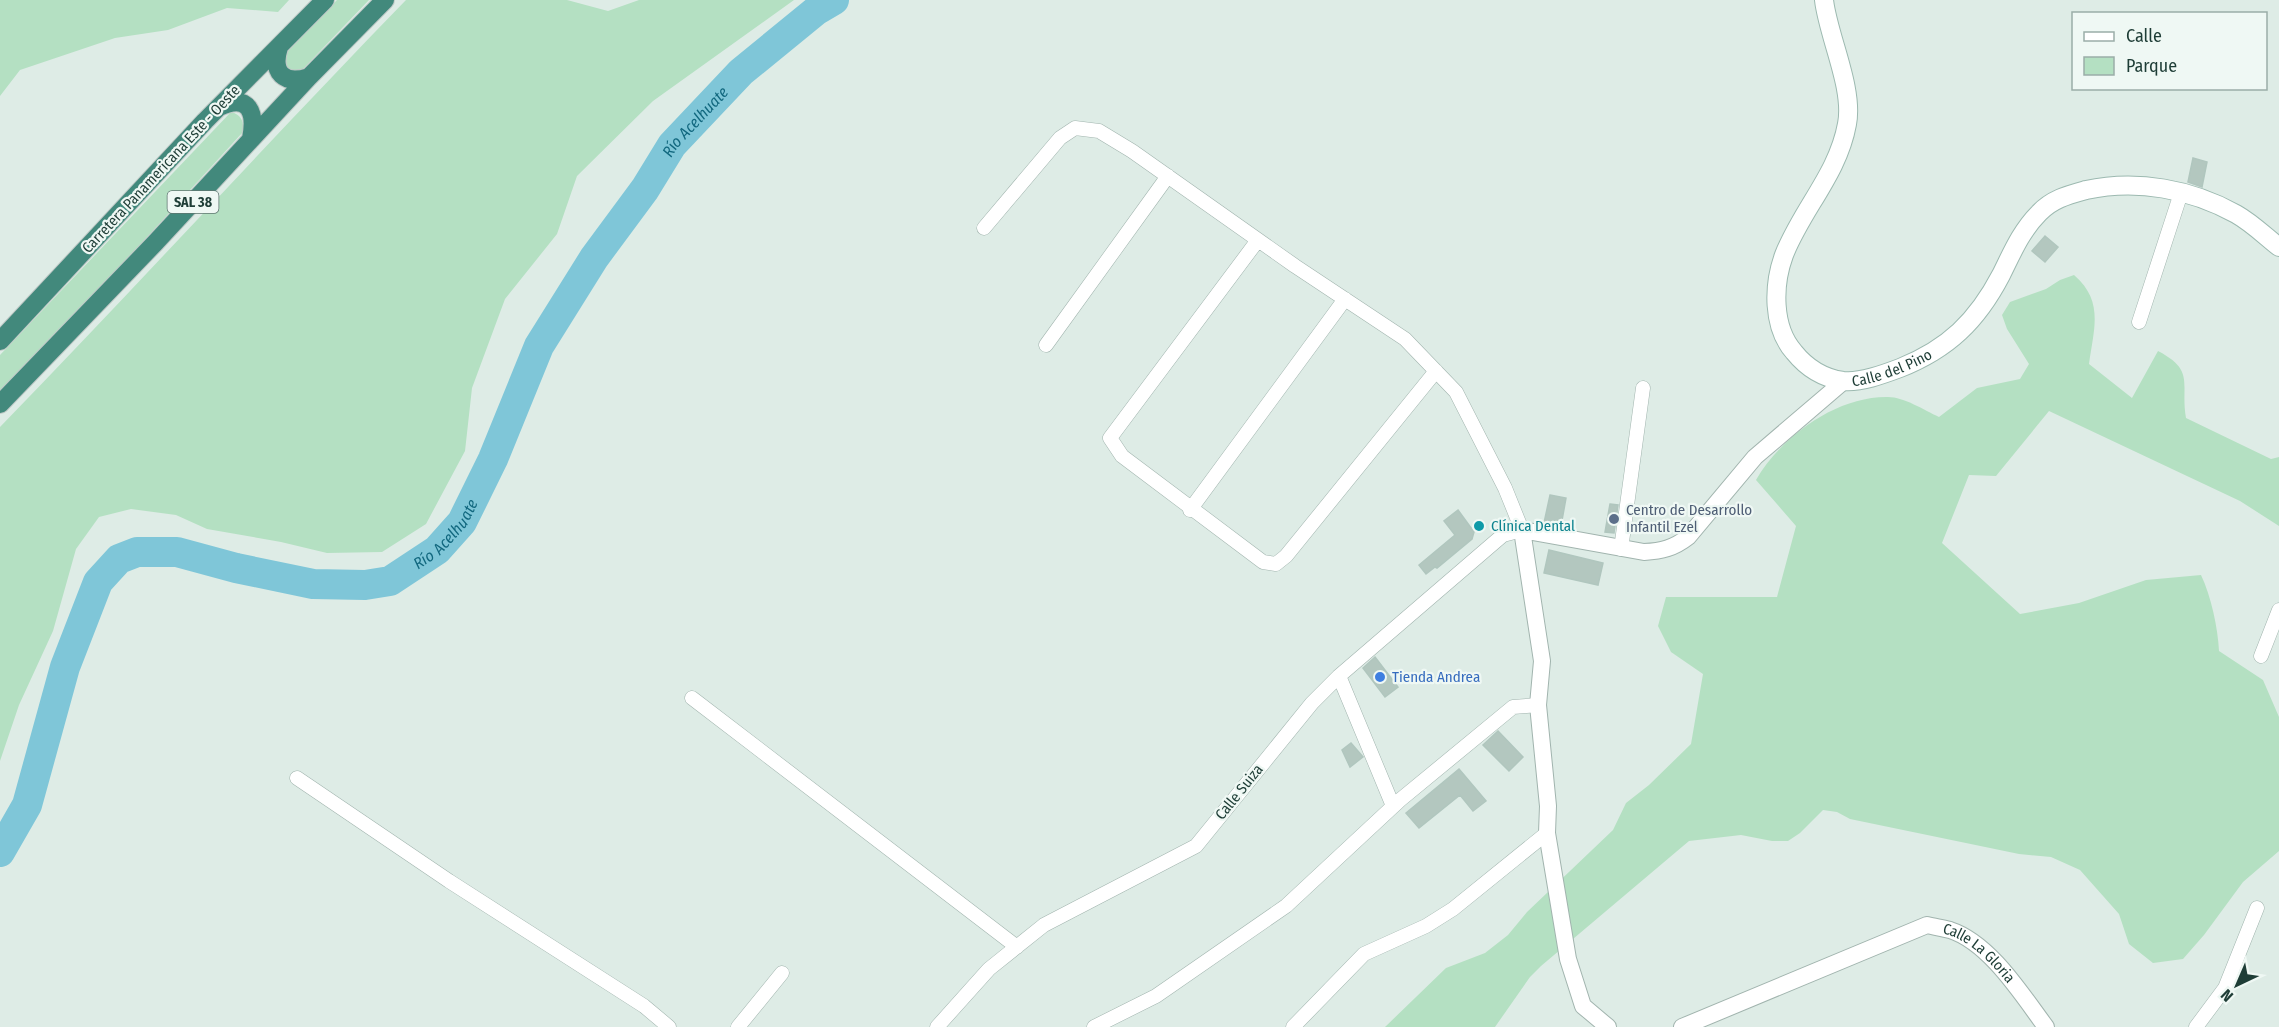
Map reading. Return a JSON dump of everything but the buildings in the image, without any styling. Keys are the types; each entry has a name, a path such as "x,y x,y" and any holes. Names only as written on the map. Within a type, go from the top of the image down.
{"highway":[{"name":"Carretera Panamericana Este - Oeste","path":"0,341 219,107 325,0"},
{"name":"SAL 38","path":"0,404 156,243 309,77 385,0"},
{"path":"279,47 275,58 276,68 281,75 299,80 309,77"},
{"path":"219,107 240,102 249,107 254,116 251,140"}],"main road":[{"name":"Calle del Pino","path":"1824,0 1844,86 1848,123 1836,161 1784,256 1777,288 1777,315 1781,331 1788,346 1814,372 1844,381 1868,378 1911,363 1948,343 1965,328 1985,302 2020,235 2040,212 2064,195 2110,185 2138,185 2167,189 2215,204 2238,215 2279,247"}],"street":[{"path":"984,228 1060,138 1075,128 1099,131 1405,339 1456,392 1505,488 1522,530 1542,661 1538,705 1548,806 1547,833 1571,969 1583,1006 1608,1027"},
{"path":"1046,345 1168,176"},
{"path":"2139,322 2181,193"},
{"path":"1258,240 1110,438 1122,456 1191,510 1263,562 1276,564 1286,556 1436,371"},
{"path":"1191,510 1345,299"},
{"path":"1522,530 1644,552 1661,551 1676,546 1688,537 1755,457 1844,381"},
{"path":"1621,549 1643,388"},
{"name":"Calle Suiza","path":"937,1027 989,969 1044,925 1196,846 1312,703 1339,676 1503,535 1522,530"},
{"path":"2261,656 2279,610"},
{"path":"1339,676 1393,806"},
{"path":"692,698 1017,947"},
{"path":"1094,1027 1156,996 1286,906 1393,806 1513,707 1538,705"},
{"path":"297,778 449,881 644,1006 669,1027"},
{"path":"1293,1027 1364,954 1426,926 1453,909 1547,833"},
{"path":"2196,1027 2225,988 2257,908"},
{"name":"Calle La Gloria","path":"1682,1027 1927,925 1952,930 1984,950 2008,975 2046,1027"},
{"path":"738,1027 782,973"}],"green space":[{"path":"0,0 289,0 278,12 227,8 168,30 115,38 20,70 0,96"},
{"path":"337,0 369,0 301,71 286,70 284,55"},
{"path":"406,0 567,0 608,11 639,0 794,0 653,101 577,176 557,234 505,299 472,388 465,451 426,524 382,552 327,553 207,529 176,515 131,509 99,517 76,549 53,631 19,705 0,761 0,427"},
{"path":"231,112 242,119 243,132 74,317 0,394 0,355"},
{"path":"2074,275 2090,295 2095,316 2089,364 2132,398 2158,351 2178,365 2182,372 2186,418 2271,459 2279,457 2279,526 2240,501 2049,411 1996,476 1969,475 1942,543 2020,614 2079,603 2146,580 2201,575 2213,612 2219,651 2263,680 2279,717 2279,851 2243,882 2204,935 2183,959 2153,963 2129,944 2119,914 2080,870 2051,857 2019,854 1850,819 1837,812 1823,810 1800,833 1788,841 1772,841 1741,835 1689,841 1541,966 1530,977 1495,1027 1385,1027 1446,968 1485,953 1508,935 1527,912 1613,830 1626,803 1649,785 1691,744 1703,674 1671,652 1658,626 1666,597 1777,597 1796,526 1756,480 1780,449 1812,422 1830,411 1849,404 1888,397 1907,401 1939,417 1977,388 2020,379 2029,364 2007,329 2002,315 2010,302 2046,289"}],"waterway":[{"name":"Río Acelhuate","path":"0,852 27,805 65,667 98,582 119,559 137,552 177,552 236,568 313,584 365,585 390,581 437,550 462,522 493,459 539,346 594,258 645,189 672,145 741,72 817,10 834,0"}],"place":[{"name":"Centro de Desarrollo Infantil Ezel","path":"1614,519"},
{"name":"Clínica Dental","path":"1479,526"},
{"name":"Tienda Andrea","path":"1380,677"}]}
